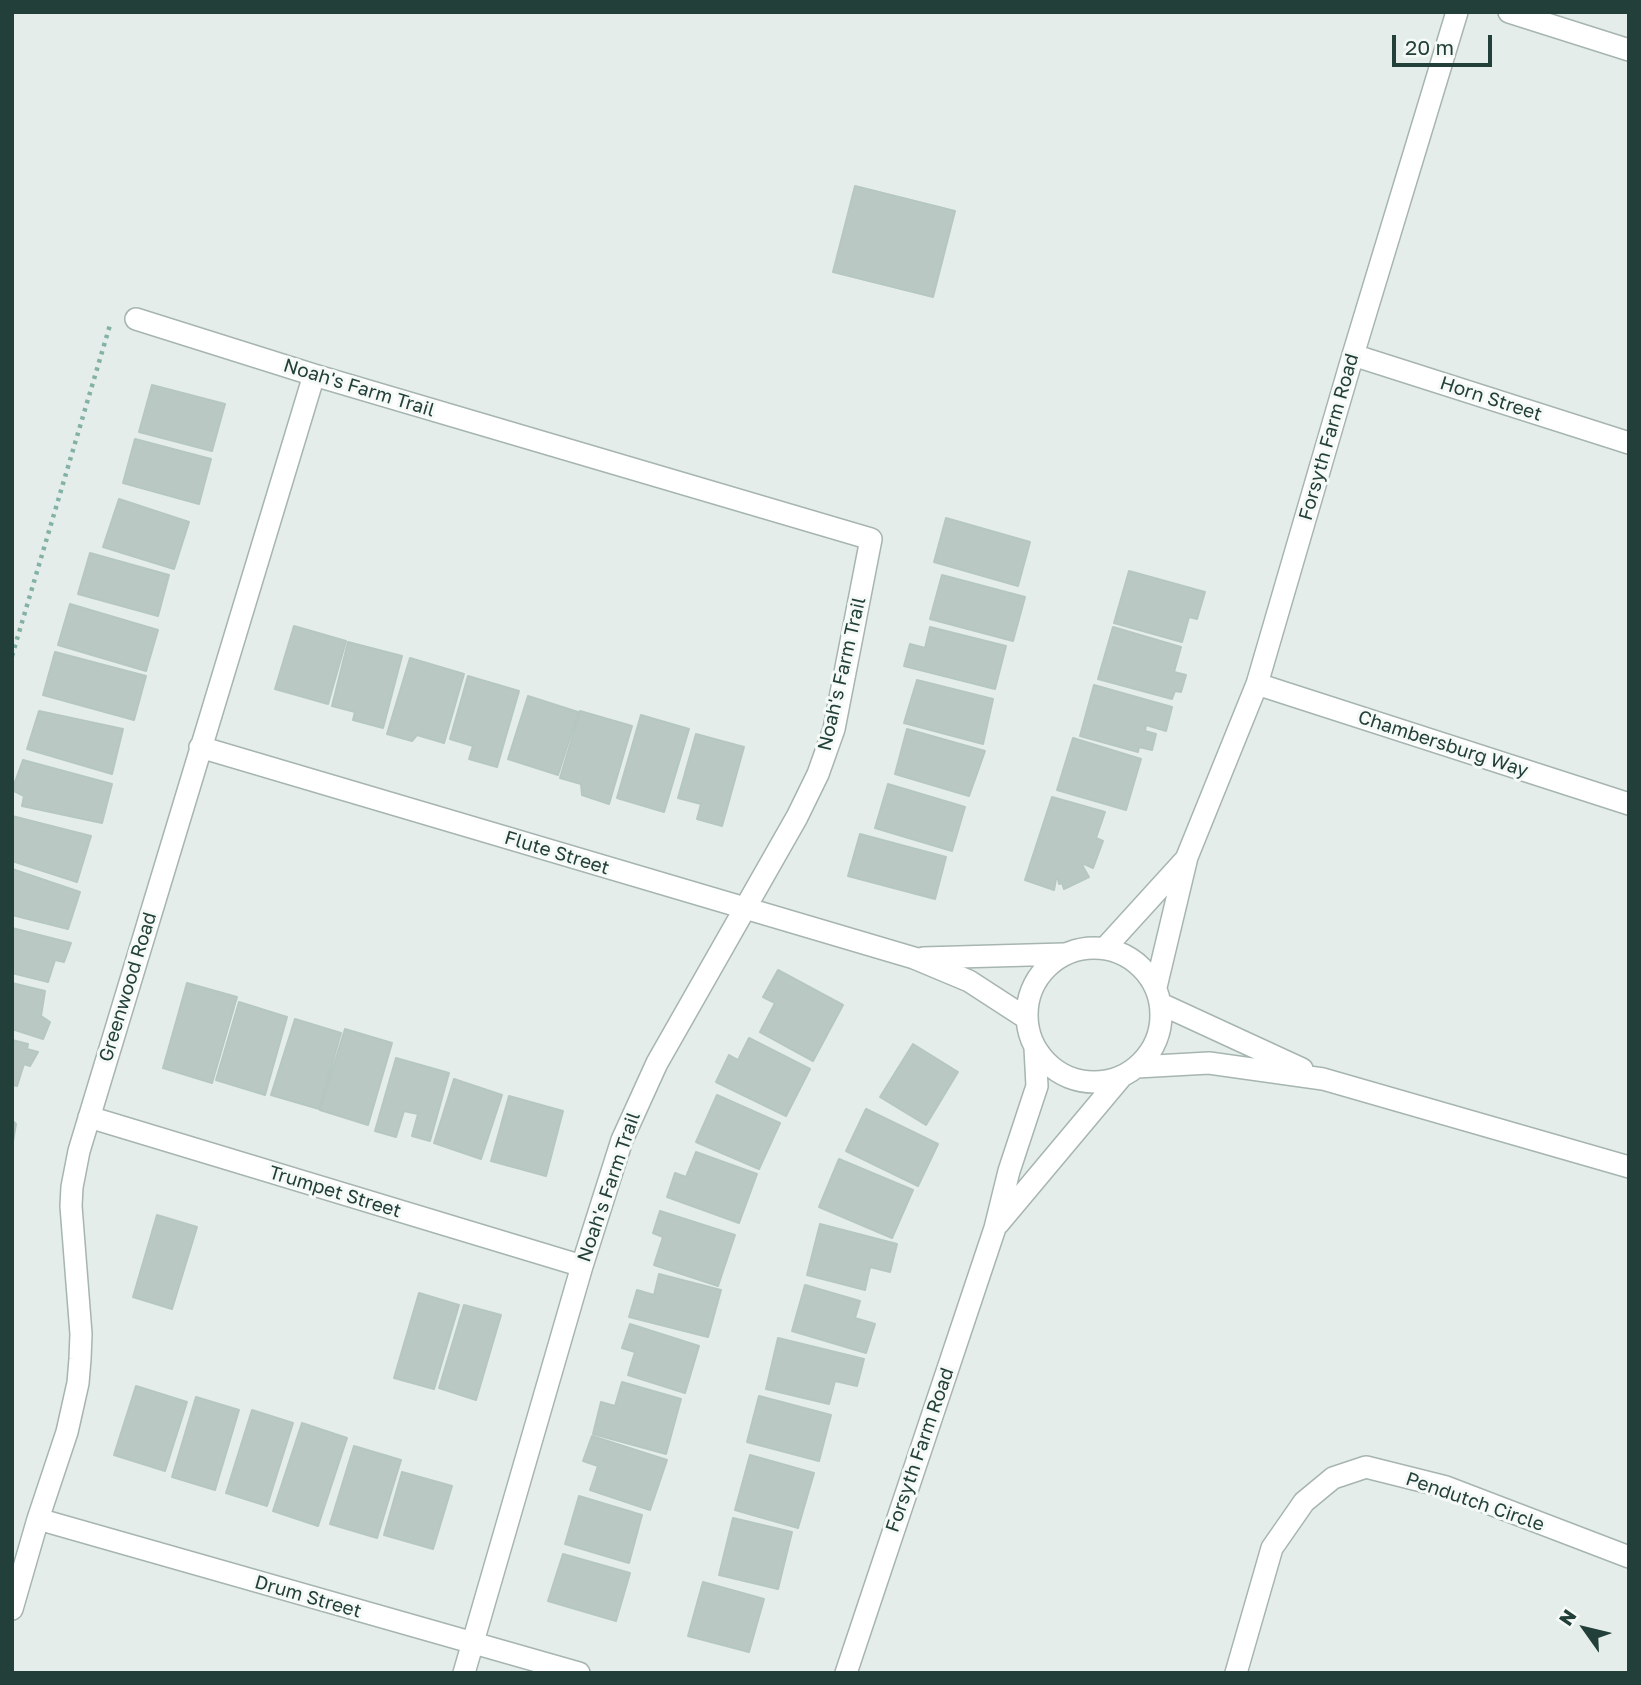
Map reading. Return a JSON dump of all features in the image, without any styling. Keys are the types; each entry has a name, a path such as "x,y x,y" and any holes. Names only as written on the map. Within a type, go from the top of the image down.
{"street":[{"name":"Forsyth Farm Road","path":"1158,996 1187,857 1257,684 1457,12"},
{"path":"1509,12 1629,50"},
{"name":"Noah's Farm Trail","path":"136,318 314,375 871,538 834,729 818,774 797,817 657,1063 622,1140 582,1266 464,1673"},
{"name":"Horn Street","path":"1353,355 1629,443"},
{"name":"Greenwood Road","path":"12,1609 67,1432 78,1383 81,1334 71,1224 72,1187 79,1151 314,375"},
{"name":"Chambersburg Way","path":"1257,684 1629,804"},
{"name":"Flute Street","path":"200,747 914,958 970,981 1026,1018"},
{"name":"Forsyth Farm Road","path":"1105,948 1187,857"},
{"path":"1130,1072 1149,1054 1157,1039 1161,1022 1158,996 1147,972 1135,961 1105,948 1077,949 1051,962 1032,987 1027,1002 1029,1034 1045,1061 1058,1072 1073,1079 1090,1083 1106,1081 1130,1072 1209,1063 1323,1079 1629,1167"},
{"name":"Flute Street","path":"914,958 1064,954"},
{"path":"1158,996 1323,1079"},
{"name":"Forsyth Farm Road","path":"846,1673 995,1228 1009,1171 1037,1086 1035,1048"},
{"name":"Forsyth Farm Road","path":"995,1228 1130,1072"},
{"name":"Trumpet Street","path":"89,1117 582,1266"},
{"name":"Pendutch Circle","path":"1236,1673 1272,1548 1304,1502 1333,1478 1366,1467 1446,1487 1629,1557"},
{"name":"Drum Street","path":"38,1519 579,1673"}],"path":[{"path":"12,656 114,313 136,318"}],"building":[{"path":"855,186 955,211 933,297 833,272"},
{"path":"152,385 225,404 212,451 139,432"},
{"path":"135,439 211,459 199,504 123,483"},
{"path":"119,499 189,522 174,569 103,547"},
{"path":"946,518 1030,542 1018,586 934,562"},
{"path":"90,553 169,575 158,616 78,594"},
{"path":"1129,571 1205,592 1197,619 1189,617 1182,642 1114,623"},
{"path":"942,575 1025,597 1013,641 930,619"},
{"path":"70,604 158,630 146,671 58,645"},
{"path":"294,626 346,641 328,704 275,689"},
{"path":"930,627 1006,646 995,689 904,666 910,644 925,648"},
{"path":"1113,627 1181,647 1174,672 1186,675 1181,692 1175,691 1172,699 1098,679"},
{"path":"348,642 402,656 383,728 353,720 355,712 332,706"},
{"path":"55,652 146,676 134,720 43,695"},
{"path":"410,658 464,674 444,743 417,735 412,741 387,734"},
{"path":"468,676 519,691 497,767 469,759 473,746 450,739"},
{"path":"917,680 993,699 983,744 904,723"},
{"path":"1094,685 1172,707 1166,731 1146,725 1145,731 1156,734 1152,750 1139,747 1138,752 1080,736"},
{"path":"528,696 578,712 558,775 508,759"},
{"path":"39,711 123,729 112,774 27,749"},
{"path":"580,711 632,726 609,804 582,795 581,784 560,778"},
{"path":"641,715 689,729 664,812 617,798"},
{"path":"907,729 985,751 969,796 895,774"},
{"path":"696,734 744,747 722,826 697,819 701,804 678,798"},
{"path":"1073,738 1141,759 1126,810 1057,790"},
{"path":"23,760 112,784 102,823 22,806 24,796 12,790"},
{"path":"888,784 965,807 952,851 875,828"},
{"path":"1052,797 1105,812 1096,838 1103,841 1093,868 1082,865 1089,877 1064,889 1062,883 1059,884 1056,879 1054,890 1025,880"},
{"path":"12,816 91,836 77,882 12,861"},
{"path":"860,834 946,857 935,899 848,876"},
{"path":"12,869 80,892 68,929 12,915"},
{"path":"12,928 71,943 64,962 55,960 48,982 12,973"},
{"path":"778,970 843,1005 813,1061 760,1032 775,1003 763,997"},
{"path":"12,983 45,991 41,1016 50,1022 43,1039 12,1029"},
{"path":"187,983 237,997 212,1083 163,1068"},
{"path":"239,1002 287,1017 265,1095 216,1080"},
{"path":"295,1019 341,1033 319,1109 271,1095"},
{"path":"345,1029 392,1043 368,1125 320,1110"},
{"path":"749,1038 810,1069 786,1116 716,1082 729,1055 738,1060"},
{"path":"12,1040 28,1044 27,1049 38,1052 30,1066 24,1064 17,1086 12,1085"},
{"path":"913,1044 958,1072 926,1125 880,1097"},
{"path":"396,1058 449,1073 430,1141 412,1136 418,1114 404,1111 396,1137 375,1131"},
{"path":"454,1079 502,1095 481,1159 434,1143"},
{"path":"717,1095 780,1123 759,1169 696,1142"},
{"path":"509,1096 563,1111 546,1176 491,1161"},
{"path":"866,1109 938,1144 918,1186 846,1151"},
{"path":"12,1120 16,1124 13,1141 12,1141"},
{"path":"696,1152 757,1174 739,1223 667,1197 675,1173 686,1177"},
{"path":"839,1159 913,1190 892,1238 819,1207"},
{"path":"660,1211 735,1235 718,1286 654,1265 663,1237 653,1233"},
{"path":"157,1215 197,1227 172,1309 133,1297"},
{"path":"820,1224 897,1244 890,1272 870,1267 865,1290 807,1275"},
{"path":"659,1274 721,1290 708,1337 629,1317 637,1290 654,1295"},
{"path":"805,1285 860,1301 855,1318 875,1324 866,1353 792,1331"},
{"path":"419,1293 459,1305 434,1389 394,1378"},
{"path":"464,1305 501,1315 476,1400 439,1388"},
{"path":"630,1324 699,1346 685,1393 628,1375 635,1352 622,1348"},
{"path":"778,1338 864,1359 857,1386 835,1381 829,1404 766,1389"},
{"path":"622,1382 681,1399 666,1454 593,1434 601,1402 615,1406"},
{"path":"136,1386 187,1402 165,1471 114,1455"},
{"path":"759,1396 831,1415 819,1461 747,1442"},
{"path":"196,1397 239,1410 215,1490 172,1477"},
{"path":"252,1410 293,1423 267,1506 226,1493"},
{"path":"302,1423 347,1438 318,1526 273,1511"},
{"path":"592,1436 667,1460 650,1510 590,1490 598,1466 583,1461"},
{"path":"354,1446 401,1460 377,1538 330,1524"},
{"path":"750,1455 814,1473 798,1528 735,1510"},
{"path":"402,1472 452,1486 433,1549 384,1535"},
{"path":"579,1496 642,1515 629,1563 565,1544"},
{"path":"733,1518 792,1532 778,1589 719,1575"},
{"path":"563,1554 630,1573 616,1621 548,1601"},
{"path":"703,1582 764,1599 749,1652 688,1636"}]}
